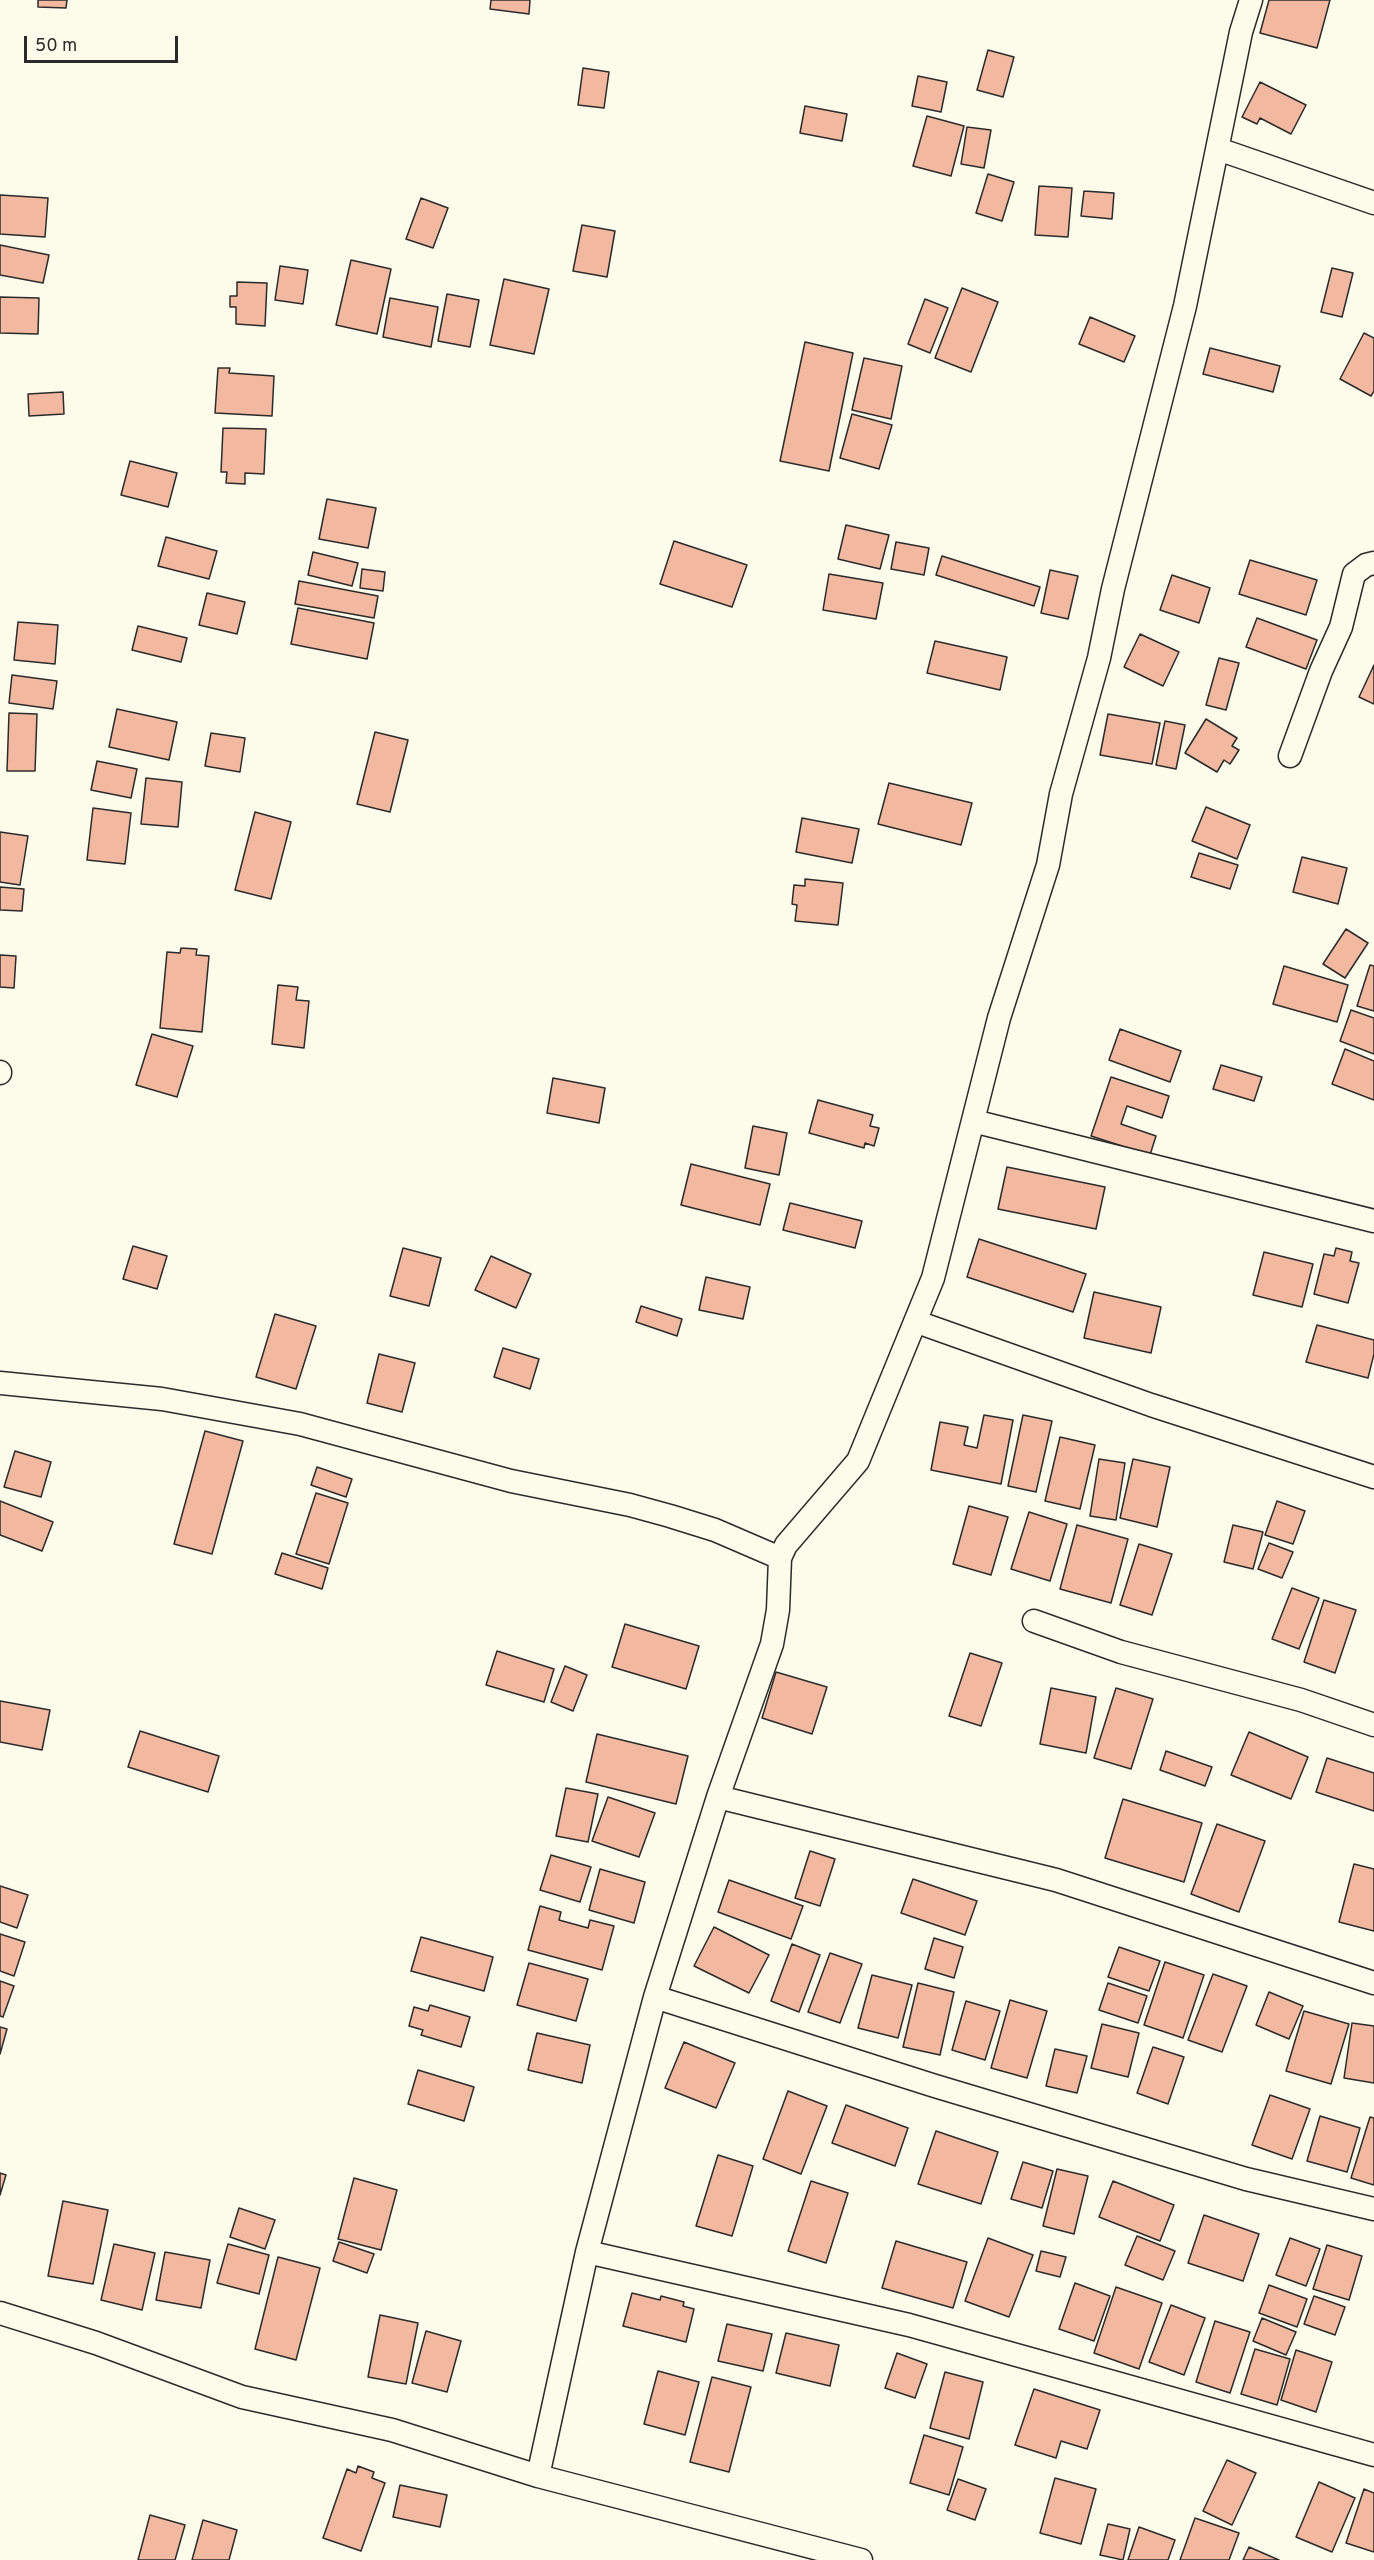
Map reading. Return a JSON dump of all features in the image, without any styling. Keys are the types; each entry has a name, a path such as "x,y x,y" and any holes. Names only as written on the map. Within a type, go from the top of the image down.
{"street":[{"path":"538,2476 587,2252 655,1997 718,1797 772,1644 778,1610 780,1558 786,1545 858,1461 917,1322 933,1278 999,1018 1048,865 1061,794 1099,658 1113,589 1185,306 1241,32 1251,0"},
{"path":"1218,149 1374,203"},
{"path":"1290,756 1321,671 1341,627 1354,574 1359,569 1374,563"},
{"path":"973,1121 1374,1221"},
{"path":"917,1322 1151,1406 1374,1477"},
{"path":"0,1383 162,1399 300,1424 511,1481 640,1508 715,1530 780,1558"},
{"path":"1034,1621 1121,1652 1301,1700 1374,1725"},
{"path":"718,1797 1056,1880 1374,1983"},
{"path":"655,1997 934,2086 1246,2179 1374,2209"},
{"path":"587,2252 909,2325 1374,2456"},
{"path":"0,2313 96,2343 242,2397 392,2430 538,2476 861,2560"}],"building":[{"path":"38,0 67,0 66,8 38,7"},
{"path":"491,0 530,0 529,14 490,9"},
{"path":"1269,0 1330,0 1317,48 1260,33"},
{"path":"988,50 1014,57 1003,97 977,90"},
{"path":"583,68 609,72 604,108 578,105"},
{"path":"918,76 947,82 941,112 912,106"},
{"path":"1260,82 1306,105 1291,134 1260,118 1257,124 1242,117"},
{"path":"805,106 847,114 842,141 800,133"},
{"path":"927,116 964,126 951,176 913,166"},
{"path":"967,127 991,130 984,168 961,164"},
{"path":"988,174 1014,182 1002,221 976,213"},
{"path":"1039,186 1072,188 1068,237 1035,235"},
{"path":"1084,191 1114,193 1112,219 1081,216"},
{"path":"0,195 48,198 45,237 0,234"},
{"path":"421,198 448,208 433,248 406,239"},
{"path":"582,225 615,231 607,277 573,271"},
{"path":"0,245 49,255 43,283 0,275"},
{"path":"351,260 391,269 377,334 336,325"},
{"path":"280,266 308,270 303,304 275,300"},
{"path":"1332,268 1353,273 1342,317 1321,312"},
{"path":"504,279 549,289 534,354 490,345"},
{"path":"237,282 267,283 265,326 236,324 236,307 230,307 230,296 237,296"},
{"path":"962,288 998,302 971,372 935,358"},
{"path":"447,294 479,300 470,347 438,341"},
{"path":"0,297 39,298 38,334 0,333"},
{"path":"390,298 438,307 431,347 383,337"},
{"path":"925,299 948,308 930,353 908,344"},
{"path":"1090,317 1135,336 1124,362 1079,344"},
{"path":"1364,333 1374,338 1374,391 1371,396 1340,379"},
{"path":"805,342 853,353 829,471 780,461"},
{"path":"1210,348 1280,366 1273,392 1203,374"},
{"path":"864,358 902,366 891,419 852,410"},
{"path":"218,368 230,368 229,373 274,376 272,416 215,413"},
{"path":"63,392 64,414 29,416 28,394"},
{"path":"852,414 892,425 879,469 840,458"},
{"path":"223,428 266,429 264,474 245,473 245,484 226,483 227,472 221,472"},
{"path":"130,461 177,473 168,507 121,495"},
{"path":"327,499 376,508 368,548 319,539"},
{"path":"846,525 889,535 880,569 838,559"},
{"path":"166,537 217,551 209,579 158,566"},
{"path":"674,541 747,565 732,607 660,584"},
{"path":"896,542 929,548 924,575 891,569"},
{"path":"313,552 358,563 352,586 308,575"},
{"path":"942,556 1040,587 1034,606 936,575"},
{"path":"1250,560 1317,580 1306,615 1239,594"},
{"path":"362,569 385,572 383,591 360,588"},
{"path":"1050,570 1078,576 1068,619 1041,613"},
{"path":"829,574 883,583 876,619 823,610"},
{"path":"1172,575 1210,588 1199,623 1160,610"},
{"path":"299,581 378,596 374,618 295,604"},
{"path":"207,593 245,602 237,634 199,625"},
{"path":"298,608 374,623 367,659 291,644"},
{"path":"1257,618 1317,640 1306,669 1246,647"},
{"path":"18,622 58,625 55,664 14,660"},
{"path":"138,626 187,638 181,662 132,650"},
{"path":"1140,634 1179,652 1163,686 1124,667"},
{"path":"935,641 1007,657 1000,690 927,673"},
{"path":"1219,658 1239,663 1226,710 1206,705"},
{"path":"1374,665 1374,704 1359,697"},
{"path":"12,675 57,681 53,709 9,703"},
{"path":"117,709 177,722 169,760 109,747"},
{"path":"9,713 37,714 35,771 7,771"},
{"path":"1108,714 1160,723 1152,764 1100,755"},
{"path":"1206,719 1237,738 1232,746 1239,750 1230,764 1224,760 1217,772 1185,753"},
{"path":"1165,721 1185,725 1176,769 1156,765"},
{"path":"375,732 408,740 390,812 357,804"},
{"path":"211,733 245,738 240,772 205,766"},
{"path":"97,761 137,769 131,798 91,790"},
{"path":"146,778 182,782 178,827 141,824"},
{"path":"889,783 972,803 961,845 878,824"},
{"path":"1206,807 1250,825 1237,859 1192,841"},
{"path":"93,808 131,813 125,864 87,860"},
{"path":"255,812 291,822 271,899 235,890"},
{"path":"802,818 859,829 852,863 796,852"},
{"path":"0,832 28,836 20,885 0,882"},
{"path":"1199,853 1238,865 1230,889 1191,877"},
{"path":"1302,857 1347,868 1338,904 1293,892"},
{"path":"805,879 843,883 838,925 795,921 797,905 792,904 794,885 805,886"},
{"path":"0,887 24,889 22,911 0,910"},
{"path":"1346,929 1368,943 1345,978 1323,964"},
{"path":"181,948 197,949 196,955 209,956 202,1032 160,1028 167,952 180,953"},
{"path":"0,955 16,956 14,988 0,987"},
{"path":"1370,965 1374,966 1374,1011 1357,1006"},
{"path":"1284,966 1348,985 1337,1022 1273,1004"},
{"path":"278,985 298,987 296,1000 309,1001 304,1048 272,1044"},
{"path":"1351,1010 1374,1018 1374,1054 1340,1041"},
{"path":"1120,1029 1181,1051 1170,1082 1109,1060"},
{"path":"152,1034 193,1046 177,1097 136,1085"},
{"path":"1345,1049 1374,1061 1374,1100 1332,1084"},
{"path":"1221,1065 1262,1077 1254,1101 1213,1089"},
{"path":"1111,1077 1169,1096 1162,1118 1127,1106 1121,1124 1156,1136 1150,1155 1091,1136"},
{"path":"553,1078 605,1088 599,1123 547,1113"},
{"path":"818,1100 873,1115 870,1126 879,1128 874,1146 865,1143 864,1148 809,1133"},
{"path":"753,1126 787,1133 779,1175 745,1168"},
{"path":"691,1164 770,1184 760,1225 681,1205"},
{"path":"1007,1167 1105,1187 1096,1229 998,1209"},
{"path":"790,1203 862,1221 855,1248 783,1230"},
{"path":"979,1239 1086,1274 1073,1312 967,1277"},
{"path":"133,1246 167,1256 157,1289 123,1279"},
{"path":"403,1248 441,1258 429,1306 390,1296"},
{"path":"1336,1248 1352,1252 1350,1261 1359,1263 1348,1303 1314,1294 1324,1254 1334,1256"},
{"path":"1264,1252 1313,1264 1302,1307 1253,1295"},
{"path":"491,1256 531,1274 516,1308 475,1290"},
{"path":"706,1277 750,1287 743,1319 699,1310"},
{"path":"1094,1292 1161,1307 1151,1353 1084,1338"},
{"path":"641,1306 682,1319 677,1336 636,1322"},
{"path":"275,1314 316,1326 296,1389 256,1377"},
{"path":"1317,1325 1374,1340 1374,1354 1368,1378 1306,1362"},
{"path":"503,1348 539,1359 530,1389 494,1377"},
{"path":"379,1354 415,1363 402,1412 367,1403"},
{"path":"984,1415 1013,1420 1001,1484 931,1470 940,1422 968,1427 964,1445 977,1448"},
{"path":"1023,1415 1052,1421 1036,1492 1008,1486"},
{"path":"205,1431 243,1441 212,1554 174,1544"},
{"path":"1060,1437 1095,1445 1080,1509 1045,1501"},
{"path":"15,1451 51,1462 41,1497 4,1487"},
{"path":"1099,1459 1125,1463 1116,1520 1090,1516"},
{"path":"1133,1459 1170,1467 1157,1527 1120,1518"},
{"path":"317,1467 352,1479 346,1497 311,1485"},
{"path":"316,1493 348,1503 329,1564 296,1554"},
{"path":"0,1501 53,1522 42,1551 0,1535"},
{"path":"1277,1501 1305,1511 1293,1544 1265,1535"},
{"path":"969,1506 1008,1517 991,1575 953,1564"},
{"path":"1029,1512 1067,1524 1050,1581 1011,1569"},
{"path":"1077,1525 1128,1539 1111,1603 1060,1589"},
{"path":"1233,1525 1263,1532 1253,1569 1224,1562"},
{"path":"1269,1543 1293,1552 1282,1578 1258,1569"},
{"path":"1139,1544 1172,1554 1152,1615 1120,1605"},
{"path":"282,1553 328,1568 322,1589 275,1574"},
{"path":"1292,1588 1319,1598 1299,1649 1272,1639"},
{"path":"1324,1600 1356,1610 1335,1673 1304,1662"},
{"path":"625,1624 699,1646 686,1689 612,1667"},
{"path":"497,1651 554,1669 544,1702 486,1685"},
{"path":"970,1653 1002,1663 981,1726 949,1716"},
{"path":"565,1666 587,1675 573,1711 551,1702"},
{"path":"776,1672 827,1687 812,1734 762,1718"},
{"path":"1051,1688 1096,1697 1086,1753 1040,1744"},
{"path":"1116,1688 1153,1699 1131,1769 1094,1758"},
{"path":"0,1701 50,1710 42,1750 0,1742"},
{"path":"140,1731 219,1756 208,1792 128,1767"},
{"path":"1249,1732 1308,1757 1291,1799 1231,1775"},
{"path":"597,1734 688,1756 676,1804 586,1782"},
{"path":"1166,1751 1212,1767 1205,1786 1160,1770"},
{"path":"1327,1758 1374,1773 1374,1811 1316,1792"},
{"path":"566,1788 598,1794 588,1842 556,1836"},
{"path":"608,1797 655,1813 639,1857 592,1841"},
{"path":"1123,1799 1202,1823 1184,1882 1105,1858"},
{"path":"1217,1824 1265,1841 1239,1912 1191,1894"},
{"path":"810,1851 835,1859 820,1906 795,1898"},
{"path":"551,1855 591,1867 580,1902 540,1890"},
{"path":"1354,1864 1374,1869 1374,1931 1339,1922"},
{"path":"600,1869 645,1882 634,1923 589,1910"},
{"path":"913,1879 977,1901 965,1935 901,1913"},
{"path":"729,1880 803,1906 791,1939 718,1912"},
{"path":"0,1886 28,1895 17,1928 0,1922"},
{"path":"540,1906 561,1912 559,1920 588,1928 590,1920 614,1926 602,1970 528,1950"},
{"path":"714,1927 769,1955 749,1993 694,1966"},
{"path":"0,1934 25,1942 14,1976 0,1971"},
{"path":"421,1937 493,1957 484,1991 411,1971"},
{"path":"934,1938 963,1947 954,1978 925,1969"},
{"path":"792,1944 820,1955 799,2012 771,2001"},
{"path":"1119,1947 1160,1961 1149,1991 1108,1977"},
{"path":"830,1953 862,1964 840,2023 808,2012"},
{"path":"1165,1962 1204,1975 1183,2038 1144,2025"},
{"path":"529,1963 588,1979 576,2021 517,2005"},
{"path":"1213,1974 1247,1986 1222,2052 1188,2040"},
{"path":"872,1975 912,1985 898,2038 858,2028"},
{"path":"0,1981 14,1986 3,2017 0,2016"},
{"path":"918,1983 954,1992 940,2055 903,2047"},
{"path":"1108,1983 1147,1996 1138,2023 1099,2010"},
{"path":"1269,1992 1303,2006 1289,2039 1256,2025"},
{"path":"1010,2000 1047,2011 1027,2078 991,2068"},
{"path":"966,2001 1000,2011 985,2060 952,2050"},
{"path":"430,2005 470,2017 461,2047 421,2035 423,2030 409,2026 414,2007 428,2011"},
{"path":"1304,2011 1349,2024 1331,2084 1286,2071"},
{"path":"1352,2023 1374,2026 1374,2083 1344,2078"},
{"path":"1102,2024 1139,2033 1128,2077 1091,2068"},
{"path":"0,2027 7,2029 0,2054"},
{"path":"537,2033 590,2045 582,2083 528,2070"},
{"path":"684,2042 735,2063 716,2108 665,2088"},
{"path":"1153,2047 1184,2057 1168,2104 1137,2093"},
{"path":"1055,2049 1087,2056 1077,2093 1046,2086"},
{"path":"418,2070 474,2087 464,2121 408,2104"},
{"path":"788,2091 827,2106 801,2174 763,2159"},
{"path":"1270,2095 1310,2109 1292,2159 1252,2145"},
{"path":"846,2105 908,2128 895,2166 832,2143"},
{"path":"1320,2116 1360,2128 1347,2172 1307,2161"},
{"path":"1370,2117 1374,2118 1374,2185 1351,2178"},
{"path":"936,2131 998,2152 981,2204 918,2184"},
{"path":"718,2155 753,2166 732,2236 696,2226"},
{"path":"1023,2162 1053,2171 1042,2208 1011,2199"},
{"path":"1057,2169 1088,2176 1074,2234 1043,2226"},
{"path":"0,2173 6,2175 0,2195"},
{"path":"354,2178 397,2190 381,2250 338,2239"},
{"path":"811,2181 848,2193 826,2263 788,2251"},
{"path":"1113,2181 1174,2205 1160,2241 1099,2217"},
{"path":"63,2201 108,2210 93,2284 48,2276"},
{"path":"239,2208 275,2220 265,2249 230,2237"},
{"path":"1204,2215 1259,2234 1243,2281 1188,2263"},
{"path":"1137,2236 1175,2251 1163,2280 1125,2265"},
{"path":"988,2238 1033,2255 1009,2317 965,2301"},
{"path":"1290,2238 1320,2249 1306,2286 1276,2275"},
{"path":"896,2241 967,2262 953,2308 882,2288"},
{"path":"339,2242 374,2254 367,2273 333,2261"},
{"path":"114,2244 155,2253 142,2310 101,2300"},
{"path":"228,2244 269,2255 259,2294 217,2283"},
{"path":"1327,2245 1362,2256 1349,2300 1313,2289"},
{"path":"1041,2251 1066,2257 1060,2277 1036,2271"},
{"path":"165,2252 210,2260 201,2308 156,2300"},
{"path":"278,2257 320,2268 296,2360 255,2349"},
{"path":"1075,2283 1110,2296 1094,2341 1059,2329"},
{"path":"1269,2285 1307,2299 1297,2327 1259,2313"},
{"path":"1116,2287 1162,2303 1139,2369 1094,2353"},
{"path":"632,2293 660,2300 661,2296 684,2302 683,2306 694,2309 686,2342 623,2326"},
{"path":"1314,2296 1345,2307 1335,2335 1304,2324"},
{"path":"1171,2305 1205,2318 1184,2375 1149,2362"},
{"path":"380,2315 418,2323 406,2384 368,2377"},
{"path":"1262,2318 1296,2332 1286,2355 1253,2341"},
{"path":"1215,2321 1250,2332 1230,2393 1196,2382"},
{"path":"727,2324 772,2334 763,2371 718,2361"},
{"path":"426,2331 461,2341 447,2392 412,2383"},
{"path":"786,2333 839,2345 830,2386 776,2373"},
{"path":"1255,2349 1290,2359 1277,2405 1241,2394"},
{"path":"1296,2350 1332,2362 1316,2412 1281,2400"},
{"path":"897,2353 927,2364 915,2398 885,2388"},
{"path":"658,2371 699,2382 685,2435 644,2424"},
{"path":"945,2372 983,2382 969,2439 930,2428"},
{"path":"712,2377 751,2387 729,2472 690,2462"},
{"path":"1034,2389 1100,2410 1087,2449 1061,2441 1056,2458 1015,2445"},
{"path":"924,2435 963,2447 949,2495 910,2483"},
{"path":"1227,2460 1256,2473 1232,2525 1203,2511"},
{"path":"358,2466 374,2472 372,2478 385,2483 361,2551 323,2538 347,2469 356,2473"},
{"path":"1055,2478 1096,2489 1081,2544 1040,2533"},
{"path":"958,2479 986,2489 975,2520 947,2510"},
{"path":"1319,2482 1355,2498 1332,2552 1296,2537"},
{"path":"400,2485 447,2495 440,2527 393,2517"},
{"path":"1364,2489 1374,2493 1374,2552 1346,2543"},
{"path":"150,2515 185,2525 175,2560 138,2560"},
{"path":"1195,2518 1239,2533 1229,2560 1180,2560"},
{"path":"203,2520 237,2530 229,2560 192,2560"},
{"path":"1108,2524 1130,2529 1123,2560 1100,2555"},
{"path":"1139,2527 1175,2540 1168,2560 1128,2560"},
{"path":"1249,2547 1279,2560 1243,2560"}]}
